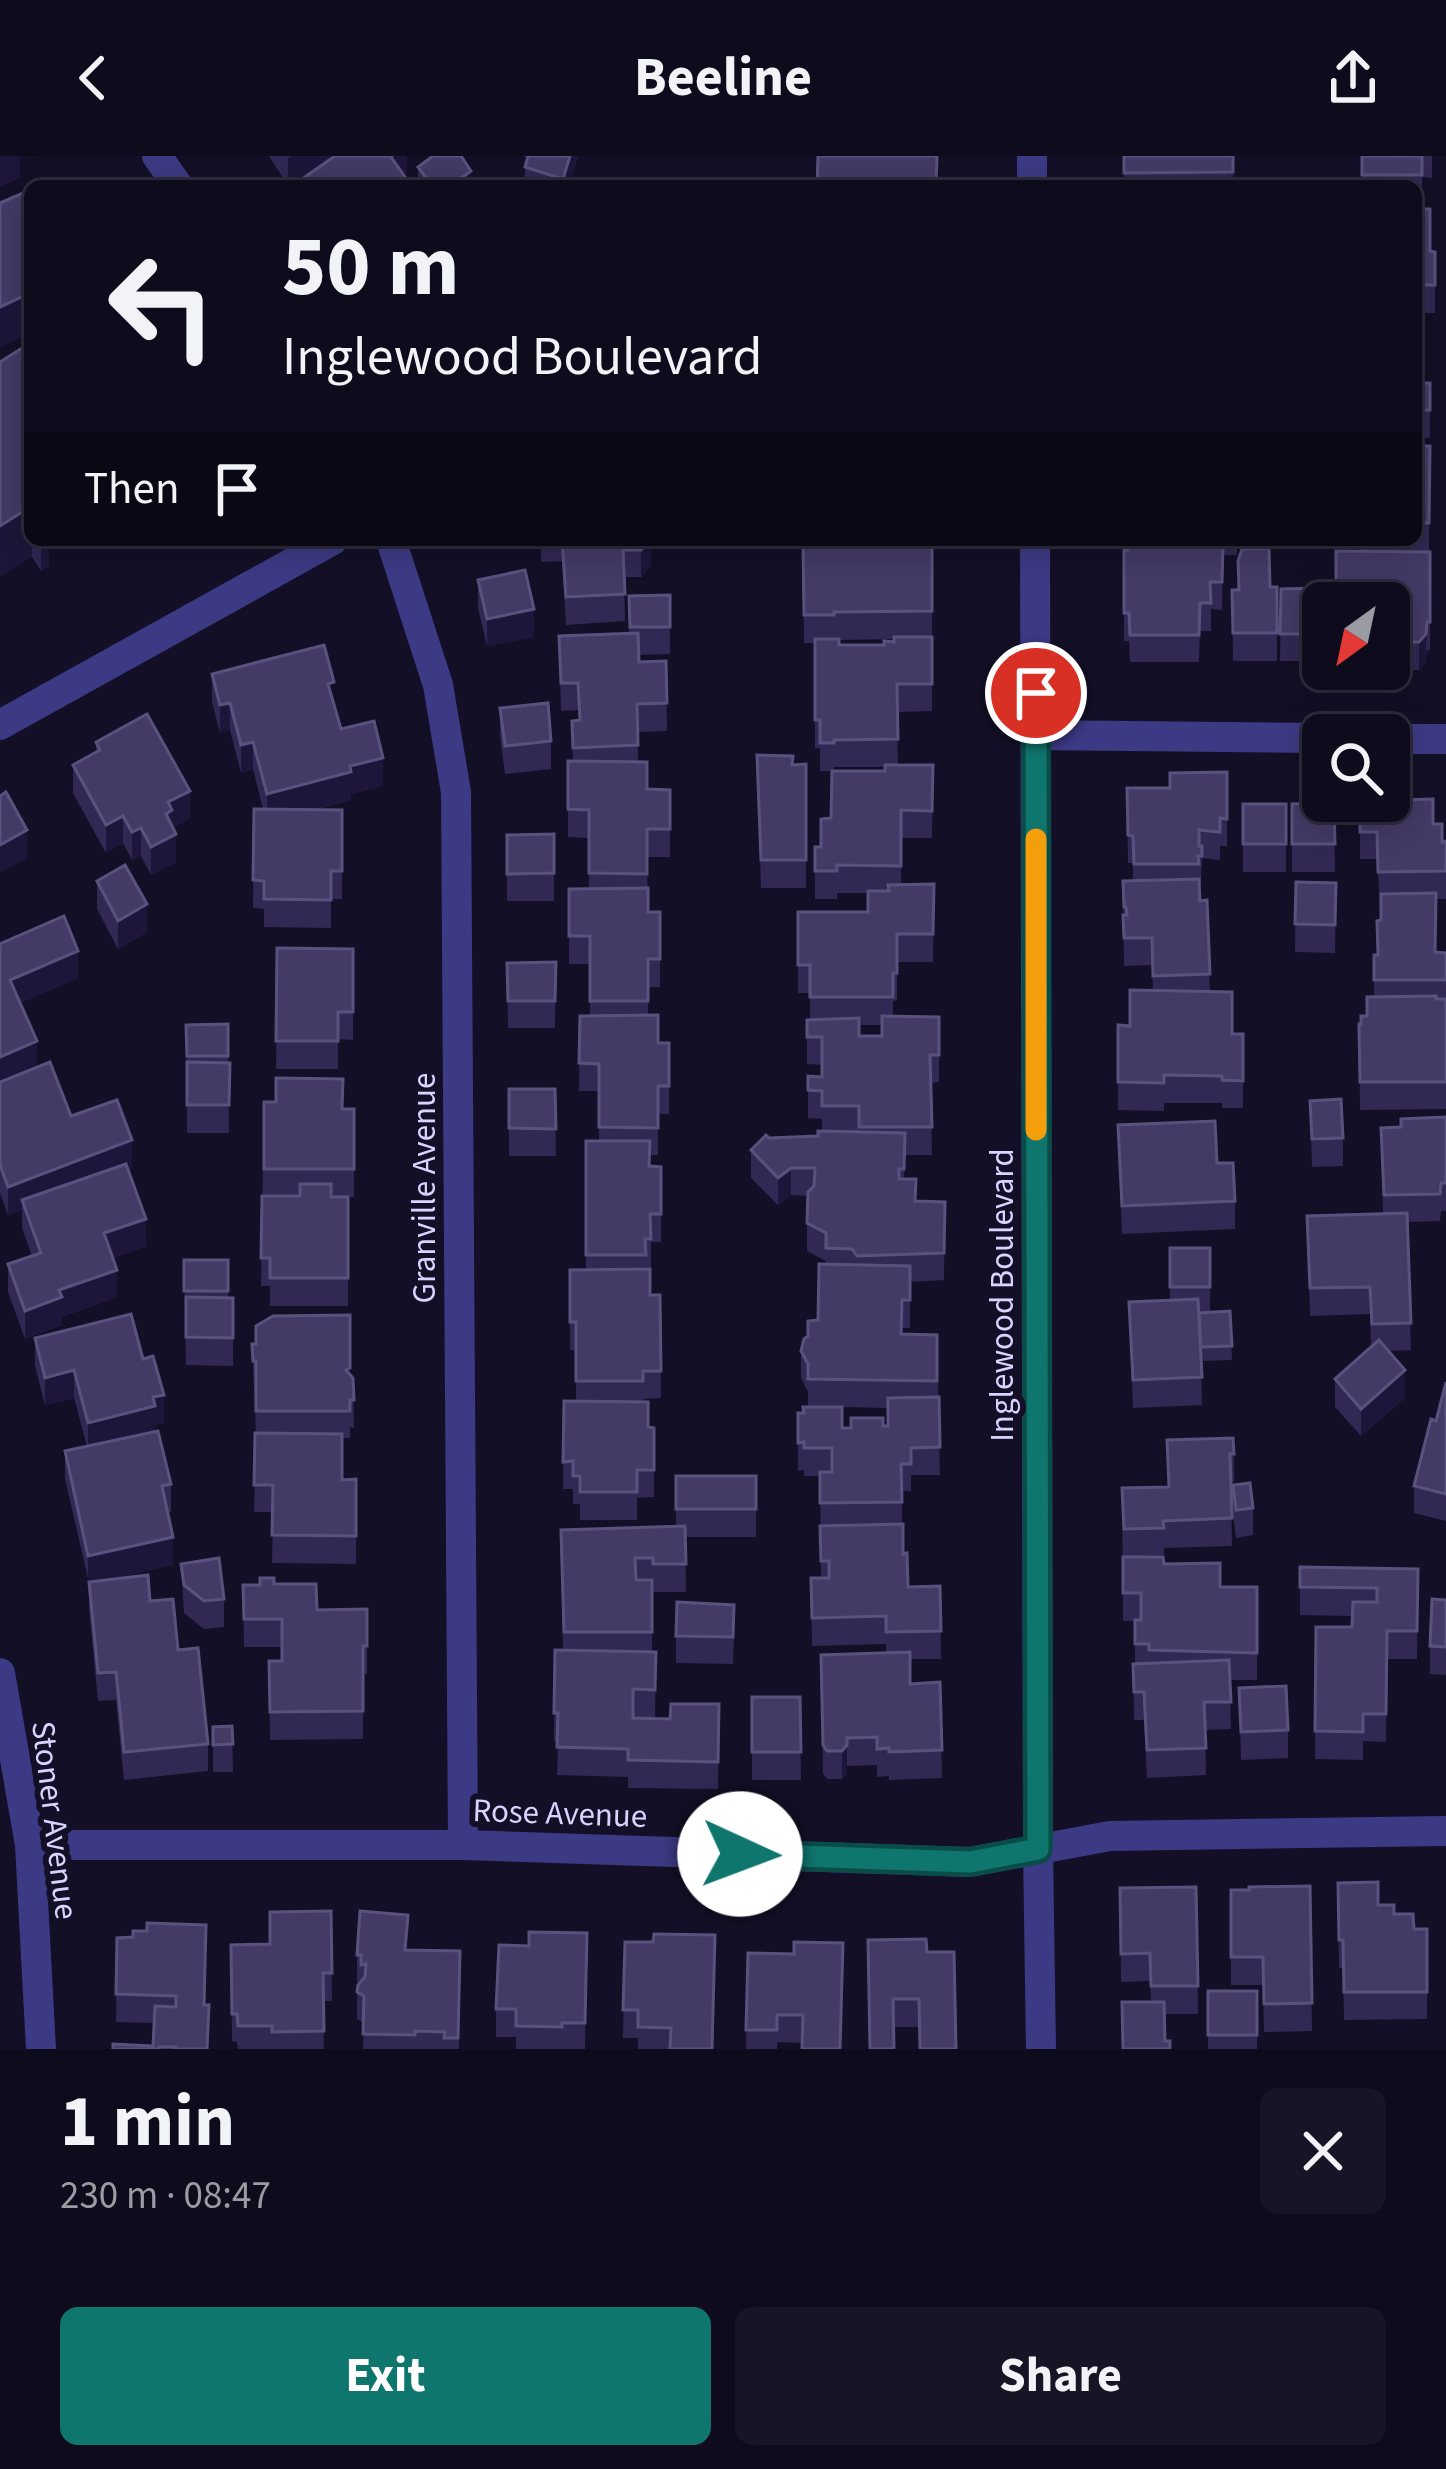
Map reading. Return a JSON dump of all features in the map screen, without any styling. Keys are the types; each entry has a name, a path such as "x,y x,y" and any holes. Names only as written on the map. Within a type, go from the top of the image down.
{"street":[{"path":"0,725 322,546"},
{"name":"Granville Avenue","path":"393,546 439,686 456,792 464,1845"},
{"name":"Inglewood Boulevard","path":"1035,546 1042,2049"},
{"path":"1035,735 1302,738"},
{"path":"1410,739 1446,740"},
{"name":"Stoner Avenue","path":"0,1673 30,1845 41,2049"},
{"name":"Rose Avenue","path":"30,1845 464,1845 970,1862 1109,1836 1446,1831"}],"building":[{"path":"335,156 393,156 407,180 307,180"},
{"path":"433,156 461,156 471,171 458,180 428,180 418,167"},
{"path":"528,156 570,156 563,179 525,167"},
{"path":"818,156 937,156 936,180 817,180"},
{"path":"1124,156 1233,156 1233,172 1124,173"},
{"path":"1362,156 1422,156 1422,175 1362,175"},
{"path":"24,193 24,296 0,307 0,203"},
{"path":"1422,209 1430,209 1435,285 1422,285"},
{"path":"24,347 24,511 0,526 0,362"},
{"path":"1422,383 1430,383 1430,410 1422,410"},
{"path":"1422,446 1430,446 1429,523 1422,523"},
{"path":"562,546 644,546 623,550 625,594 566,597"},
{"path":"803,546 932,546 932,611 804,615"},
{"path":"1128,546 1223,546 1222,582 1210,582 1211,603 1200,603 1199,635 1130,635 1129,613 1124,613 1124,550"},
{"path":"1269,548 1270,587 1277,587 1277,633 1233,633 1232,590 1239,590 1242,549"},
{"path":"1336,551 1430,552 1426,634 1419,642 1410,642 1410,582 1336,582"},
{"path":"525,570 534,609 487,619 478,580"},
{"path":"1281,589 1302,589 1302,634 1280,634"},
{"path":"670,595 670,627 630,627 629,596"},
{"path":"638,633 639,662 666,661 667,703 637,704 638,745 573,748 572,721 580,720 578,683 561,683 559,636"},
{"path":"894,637 932,637 932,684 897,684 898,739 820,743 820,720 815,720 815,639 839,639 839,645 884,645 884,641 894,642"},
{"path":"324,645 334,682 328,684 341,729 374,721 383,758 350,766 351,772 267,794 253,742 241,745 230,703 220,705 212,674"},
{"path":"548,703 551,741 505,746 500,708"},
{"path":"147,714 190,791 168,802 172,810 166,814 176,834 151,847 141,828 132,832 123,816 106,825 73,765 100,750 96,742"},
{"path":"757,755 793,756 792,765 806,764 806,860 761,860"},
{"path":"568,761 647,762 647,789 670,790 670,829 647,829 647,874 589,873 589,810 568,809"},
{"path":"885,765 933,765 932,811 901,810 901,866 837,865 837,871 815,871 821,819 831,818 832,771 885,771"},
{"path":"1227,772 1227,819 1220,818 1220,832 1199,830 1199,864 1134,864 1127,788 1170,788 1170,773"},
{"path":"6,792 27,830 0,845 0,796"},
{"path":"1433,799 1433,824 1442,824 1442,842 1446,841 1446,871 1378,872 1377,832 1360,832 1360,822 1410,822 1410,800"},
{"path":"1243,804 1286,804 1286,844 1243,844"},
{"path":"1292,804 1302,804 1302,822 1334,822 1335,844 1292,844"},
{"path":"254,809 342,810 342,871 331,871 331,900 264,899 264,881 253,880"},
{"path":"554,834 554,873 507,874 507,835"},
{"path":"125,865 147,904 118,921 97,881"},
{"path":"1199,879 1200,901 1207,900 1210,974 1153,976 1152,938 1124,938 1123,881"},
{"path":"1296,882 1336,883 1335,925 1295,924"},
{"path":"934,884 933,934 897,934 893,997 810,997 810,965 798,965 798,912 868,912 868,891 889,891 888,885"},
{"path":"648,888 648,912 660,912 660,959 648,959 648,1001 590,1001 590,936 569,936 569,889"},
{"path":"1436,893 1435,952 1446,953 1446,980 1374,980 1381,894"},
{"path":"64,916 78,951 10,980 37,1041 0,1057 0,944"},
{"path":"277,948 353,949 353,1012 338,1012 338,1041 276,1041"},
{"path":"556,962 555,1001 508,1001 507,963"},
{"path":"1130,990 1232,992 1232,1034 1243,1034 1243,1081 1164,1075 1164,1083 1118,1082 1118,1025 1130,1026"},
{"path":"1367,997 1446,999 1446,1082 1360,1082 1359,1024 1361,1016 1367,1016"},
{"path":"658,1015 658,1043 669,1043 669,1086 658,1086 658,1128 599,1127 599,1064 579,1063 580,1016"},
{"path":"882,1016 939,1017 939,1055 930,1055 932,1127 859,1127 859,1106 822,1106 822,1091 808,1090 808,1076 822,1077 822,1037 807,1037 807,1020 859,1018 859,1036 882,1036"},
{"path":"228,1024 228,1056 187,1056 186,1025"},
{"path":"50,1062 71,1116 117,1100 132,1140 8,1187 0,1165 0,1082"},
{"path":"187,1062 230,1063 229,1105 187,1105"},
{"path":"276,1078 343,1079 342,1109 354,1109 354,1169 264,1169 264,1102 276,1102"},
{"path":"509,1089 555,1089 556,1129 509,1128"},
{"path":"1341,1099 1343,1138 1312,1139 1310,1101"},
{"path":"1446,1117 1446,1183 1441,1183 1440,1194 1384,1195 1381,1128 1401,1127 1401,1119"},
{"path":"1215,1121 1217,1163 1233,1163 1235,1201 1122,1206 1118,1125"},
{"path":"818,1131 905,1133 904,1169 899,1169 899,1179 916,1179 915,1201 945,1202 944,1253 857,1256 852,1249 826,1248 826,1233 807,1223 815,1168 791,1168 778,1178 751,1150 766,1135 818,1136"},
{"path":"586,1141 650,1141 649,1166 661,1167 661,1214 650,1214 646,1255 586,1255"},
{"path":"126,1164 146,1219 104,1233 117,1270 59,1290 62,1297 25,1311 8,1264 41,1253 22,1200"},
{"path":"300,1184 331,1184 331,1197 348,1197 348,1278 270,1278 270,1258 261,1258 262,1196 300,1196"},
{"path":"1407,1213 1411,1323 1372,1324 1370,1287 1310,1288 1307,1216"},
{"path":"1170,1248 1210,1248 1210,1287 1170,1287"},
{"path":"184,1260 228,1260 228,1291 184,1291"},
{"path":"819,1264 910,1266 910,1300 902,1300 901,1334 937,1335 937,1381 808,1379 808,1364 801,1351 808,1321 818,1320"},
{"path":"650,1269 650,1295 660,1295 661,1371 643,1371 643,1381 576,1381 570,1270"},
{"path":"186,1297 233,1298 233,1338 186,1337"},
{"path":"1198,1299 1202,1377 1133,1380 1129,1302"},
{"path":"1230,1311 1232,1346 1201,1347 1199,1313"},
{"path":"131,1314 143,1359 153,1356 164,1395 153,1397 155,1406 88,1423 74,1370 45,1378 35,1338"},
{"path":"350,1315 350,1368 346,1370 353,1378 354,1400 350,1400 350,1411 256,1411 252,1344 256,1344 256,1326 273,1316"},
{"path":"1379,1340 1405,1370 1361,1409 1335,1379"},
{"path":"1446,1382 1446,1494 1414,1486"},
{"path":"939,1397 940,1447 911,1448 911,1464 901,1464 902,1502 820,1503 820,1472 832,1472 832,1448 804,1448 804,1442 798,1443 798,1413 804,1413 803,1407 842,1407 842,1428 851,1428 851,1418 883,1418 883,1426 888,1426 888,1398"},
{"path":"564,1401 648,1402 648,1427 654,1428 654,1470 637,1470 637,1492 580,1492 573,1461 563,1462"},
{"path":"158,1431 171,1484 162,1486 173,1537 88,1556 65,1451"},
{"path":"255,1433 342,1434 342,1480 356,1479 356,1536 272,1535 273,1485 254,1485"},
{"path":"1233,1438 1232,1518 1163,1521 1164,1528 1124,1529 1122,1488 1169,1487 1167,1440"},
{"path":"676,1476 756,1476 756,1509 676,1509"},
{"path":"1250,1483 1253,1508 1236,1510 1233,1485"},
{"path":"903,1524 908,1587 940,1586 941,1631 886,1632 886,1616 812,1618 811,1578 829,1578 829,1561 821,1561 820,1526"},
{"path":"685,1526 686,1564 653,1564 653,1558 635,1558 636,1580 652,1580 652,1632 564,1632 561,1530"},
{"path":"1123,1557 1163,1557 1164,1564 1220,1563 1220,1587 1257,1587 1257,1653 1149,1650 1149,1644 1135,1644 1141,1593 1123,1593"},
{"path":"219,1558 224,1599 204,1601 184,1585 181,1564"},
{"path":"1300,1567 1418,1569 1417,1631 1387,1631 1386,1714 1363,1714 1363,1732 1315,1731 1316,1627 1352,1627 1353,1602 1377,1602 1377,1588 1300,1587"},
{"path":"148,1575 150,1601 173,1599 178,1650 198,1648 208,1744 124,1752 116,1672 98,1673 89,1582"},
{"path":"260,1578 274,1578 274,1584 316,1584 317,1610 367,1609 363,1711 270,1712 269,1661 282,1661 282,1619 244,1619 243,1585 260,1585"},
{"path":"1432,1599 1446,1600 1446,1647 1430,1646"},
{"path":"677,1602 734,1605 733,1637 676,1636"},
{"path":"555,1650 656,1652 655,1690 633,1689 633,1718 670,1719 671,1704 719,1704 718,1762 628,1760 628,1749 557,1747"},
{"path":"910,1652 910,1684 940,1682 942,1750 889,1752 889,1748 877,1749 877,1737 847,1738 842,1751 827,1751 823,1745 821,1655"},
{"path":"1229,1660 1231,1702 1204,1702 1206,1748 1147,1750 1144,1692 1134,1692 1133,1664"},
{"path":"1286,1686 1288,1730 1241,1732 1239,1688"},
{"path":"752,1697 800,1697 801,1752 752,1752"},
{"path":"232,1726 233,1744 213,1745 213,1727"},
{"path":"1378,1882 1378,1905 1394,1905 1394,1914 1413,1914 1414,1929 1427,1929 1427,1992 1344,1992 1338,1883"},
{"path":"1310,1886 1312,2003 1264,2004 1263,1957 1231,1957 1231,1890"},
{"path":"1196,1887 1198,1986 1151,1986 1150,1953 1121,1954 1120,1888"},
{"path":"331,1911 332,1973 323,1973 324,2031 272,2032 272,2026 238,2026 237,2014 232,2014 231,1945 270,1944 270,1912"},
{"path":"360,1911 408,1915 405,1950 460,1951 458,2038 444,2038 445,2032 363,2034 364,1996 357,1992 366,1964 361,1965 361,1955 357,1955"},
{"path":"147,1923 206,1925 207,2049 113,2049 113,2044 153,2046 155,2006 176,2007 176,1996 116,1994 117,1938 147,1931"},
{"path":"529,1932 587,1933 585,2023 516,2026 516,2009 496,2009 499,1945 529,1946"},
{"path":"654,1934 715,1935 712,2049 670,2049 671,2028 638,2027 638,2010 623,2010 625,1942 653,1942"},
{"path":"926,1939 927,1952 954,1952 956,2049 920,2049 919,1999 893,1999 894,2049 870,2049 868,1940"},
{"path":"794,1942 843,1943 840,2049 802,2049 803,2015 777,2015 777,2030 746,2030 748,1953 794,1954"},
{"path":"1208,1991 1257,1991 1257,2035 1208,2035"},
{"path":"1122,2002 1164,2002 1165,2041 1170,2041 1170,2049 1123,2049"}],"slow traffic":[{"path":"1036,839 1036,1130"}],"route":[{"path":"740,1854 970,1862 1038,1849 1036,693"}]}
